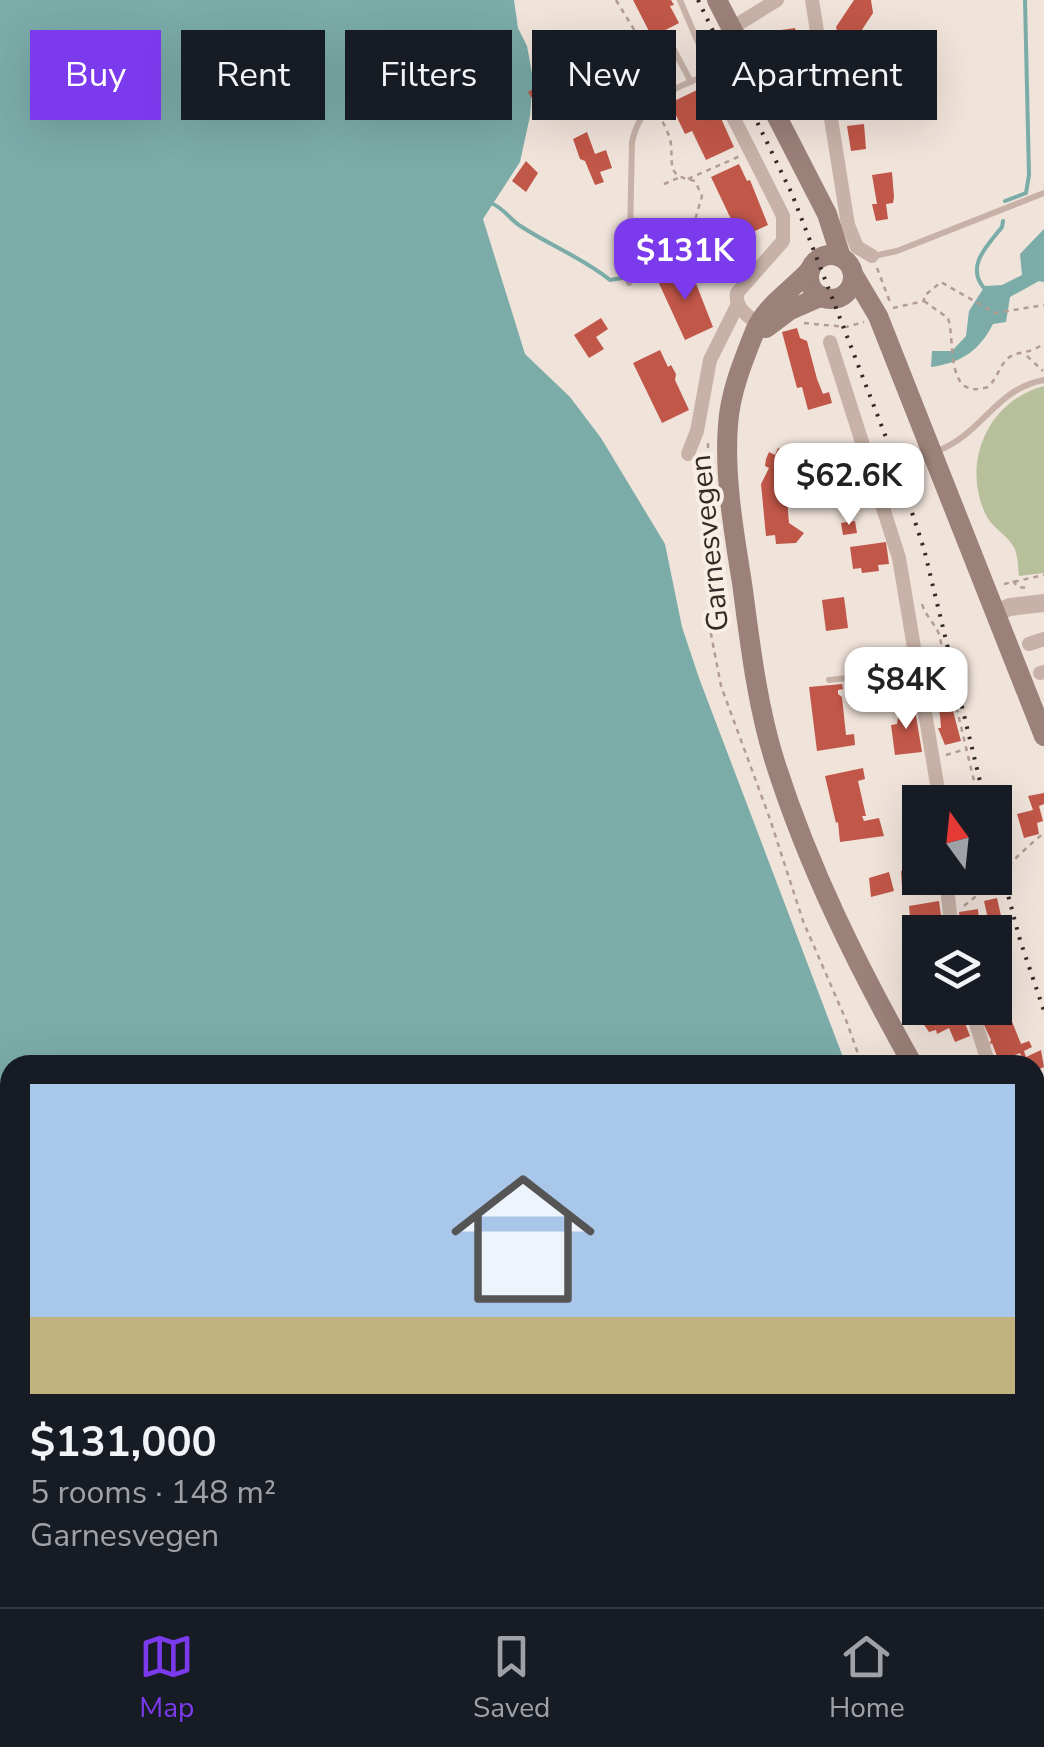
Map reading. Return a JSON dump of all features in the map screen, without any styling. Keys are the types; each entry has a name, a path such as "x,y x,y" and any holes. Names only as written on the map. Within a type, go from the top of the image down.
{"main road":[{"path":"717,0 828,214 847,266 872,302 1044,736"},
{"path":"816,192 820,226 811,286 862,312 887,342"},
{"path":"814,265 830,255 847,266"},
{"name":"Garnesvegen","path":"814,265 758,333 734,388 728,454 748,629 774,759 808,854 840,930 908,1055"},
{"path":"758,333 790,310 848,291 847,266"}],"street":[{"path":"732,28 759,5 778,0"},
{"path":"812,0 848,225 857,247 872,256"},
{"path":"734,120 782,216 785,231 777,250 737,293 738,304 758,333"},
{"path":"688,454 697,431 710,360 738,304"},
{"path":"830,342 900,558 938,785"},
{"path":"994,614 1040,596"},
{"path":"976,1025 986,1055"}],"lane":[{"path":"680,0 696,38"},
{"path":"676,54 691,82"},
{"path":"676,89 696,80"},
{"path":"629,283 632,142 639,120"},
{"path":"872,256 897,251 1044,194"},
{"path":"931,453 968,435 1013,391 1044,378"},
{"path":"829,680 919,670"}],"path":[{"path":"616,0 634,30"},
{"path":"662,120 671,140 671,164 679,178"},
{"path":"688,179 750,151"},
{"path":"664,184 679,178 695,181 702,196 692,227 694,248 686,252 693,272"},
{"path":"692,227 719,232 754,274"},
{"path":"924,301 924,296 939,282 995,313 1044,305"},
{"path":"892,308 924,301 948,318 954,364 961,383 977,390 993,384 1011,356 1026,355 1044,343"},
{"path":"798,320 824,327 864,322"},
{"path":"1026,355 1044,378"},
{"path":"1003,585 1044,575"},
{"path":"1013,580 1018,587 1040,596"},
{"path":"934,758 966,749"},
{"path":"1012,861 1044,833"},
{"path":"961,915 982,895"}],"green space":[{"path":"1044,386 1044,573 1019,576 1015,549 987,517 979,497 978,457 994,420 1007,405"}],"water":[{"path":"0,0 514,0 532,74 530,116 520,162 483,219 525,354 570,397 601,438 665,544 682,627 699,678 842,1055 0,1055"},
{"path":"1044,229 1044,282 1010,297 1006,322 993,324 982,342 968,354 931,367 932,351 952,351 966,336 969,311 985,286 1002,285 1022,275 1020,254"}],"building":[{"path":"633,0 671,0 679,23 666,30 648,30"},
{"path":"854,0 871,0 873,13 862,30 836,27"},
{"path":"696,90 696,120 722,120 734,147 706,160 692,131 685,134 676,115 676,100"},
{"path":"864,124 866,149 851,151 847,126"},
{"path":"587,132 595,154 606,150 612,168 600,172 604,182 595,185 573,139"},
{"path":"526,161 538,173 526,192 512,181"},
{"path":"739,164 747,181 750,180 768,225 740,238 711,177"},
{"path":"892,172 894,197 893,203 886,204 888,219 876,221 872,175"},
{"path":"684,266 692,283 695,281 713,327 685,340 657,279"},
{"path":"601,318 608,329 596,337 604,349 589,358 574,335"},
{"path":"797,328 800,338 807,341 823,394 829,392 832,403 808,410 802,387 797,388 782,332"},
{"path":"660,350 676,374 689,410 662,423 633,363"},
{"path":"778,448 800,459 786,488 789,523 804,533 796,543 776,544 775,535 766,536 761,484 769,468 765,466 769,452 775,455"},
{"path":"855,521 857,533 843,535 841,523"},
{"path":"886,542 889,564 878,565 879,571 862,573 861,568 853,569 850,547"},
{"path":"844,597 848,628 826,631 822,600"},
{"path":"945,681 961,741 945,745 938,728 940,715 932,684"},
{"path":"842,684 838,694 842,697 846,735 854,734 855,745 817,751 809,687"},
{"path":"914,704 922,752 895,755 891,725 897,724 900,706"},
{"path":"863,768 865,779 858,781 866,816 862,816 864,821 879,818 884,836 840,842 825,776"},
{"path":"1044,793 1044,804 1039,806 1043,821 1037,823 1039,834 1024,838 1017,814 1033,810 1028,796"},
{"path":"889,872 894,891 871,897 869,878"},
{"path":"997,898 1001,915 987,915 984,901"},
{"path":"939,901 941,915 910,915 909,906"},
{"path":"978,909 979,915 959,915"},
{"path":"1012,1022 1021,1044 1029,1041 1032,1047 1024,1051 1025,1055 996,1055 992,1043 989,1045 991,1040 984,1025 1012,1025"},
{"path":"924,1025 966,1025 970,1036 955,1042 949,1028 937,1034 936,1030 929,1032"}],"waterway":[{"path":"1005,201 1026,193 1029,175 1025,0"},
{"path":"491,203 522,227 610,280 634,276 676,248 697,240 711,244 738,271"},
{"path":"984,288 978,264 1003,221"}],"railway":[{"path":"698,0 792,194 894,458 924,549 981,785"},
{"path":"1008,895 1044,1011"}]}
